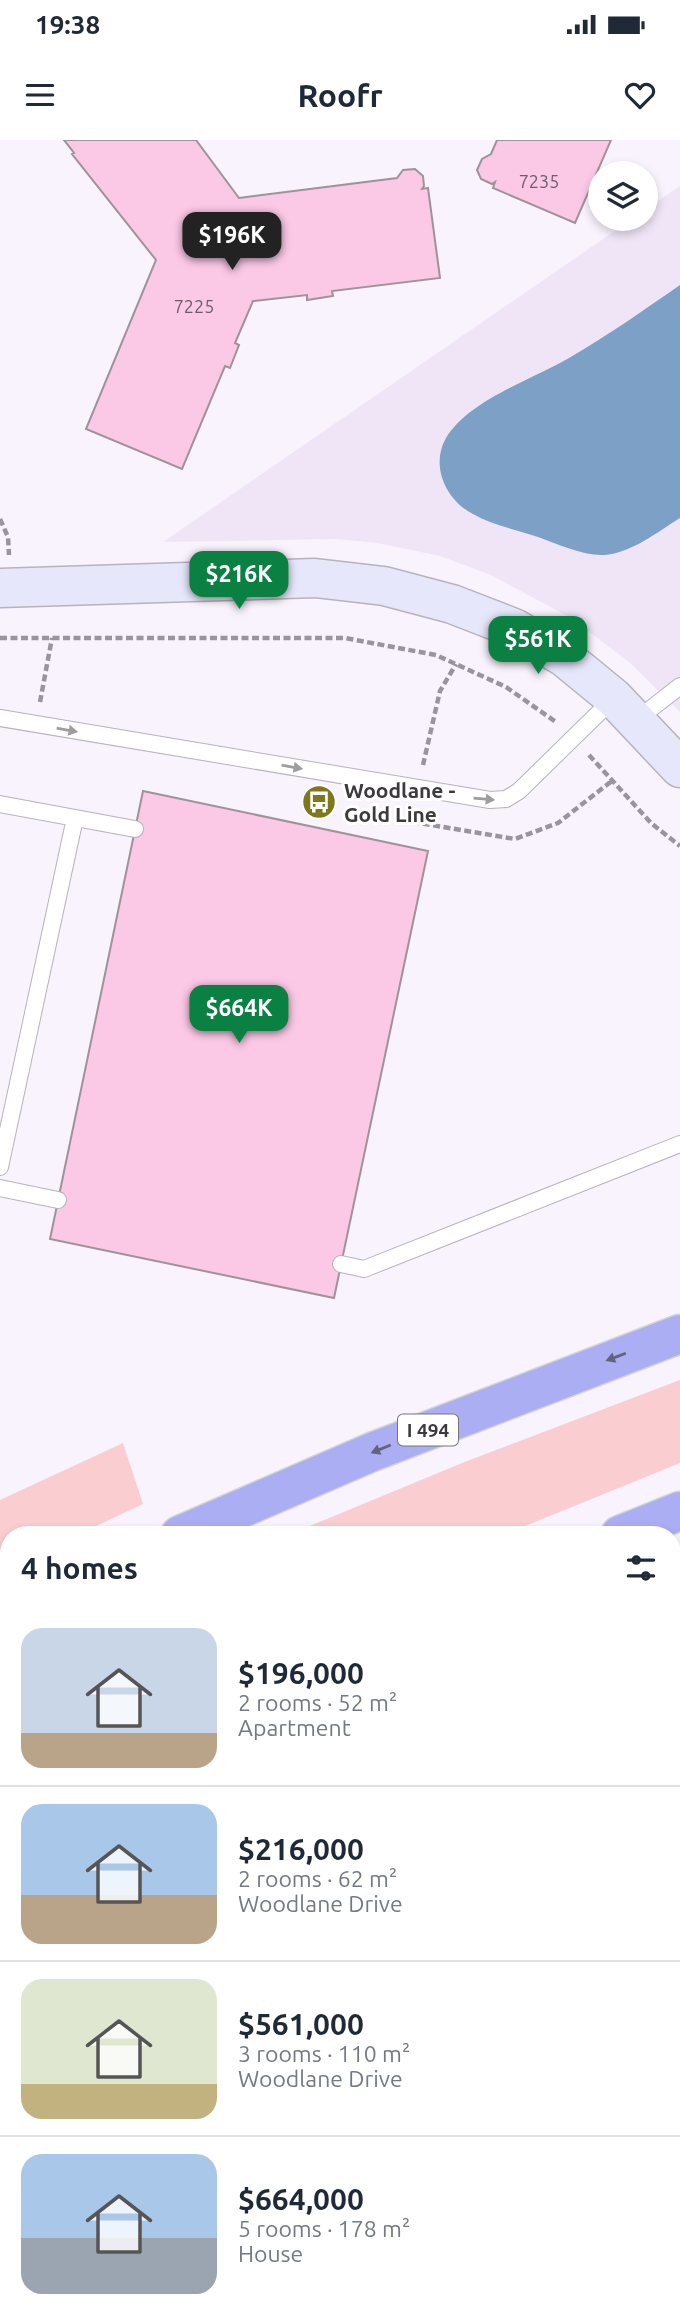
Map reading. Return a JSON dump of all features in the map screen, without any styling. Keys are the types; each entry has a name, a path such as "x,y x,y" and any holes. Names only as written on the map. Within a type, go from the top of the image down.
{"highway":[{"name":"I 494","path":"201,1526 372,1452 680,1334"},
{"path":"642,1526 680,1511"}],"street":[{"path":"0,588 315,578 384,586 452,604 514,628 564,657 625,709 680,768"}],"lane":[{"path":"0,719 490,800 506,799 519,791 574,739 625,709 680,686"},
{"path":"0,804 135,829"},
{"path":"0,1167 75,818"},
{"path":"341,1264 364,1269 680,1144"},
{"path":"0,1188 58,1200"}],"path":[{"path":"0,519 8,537"},
{"path":"0,638 345,638 436,655 506,687 563,727 651,822 680,846"},
{"path":"36,725 52,638"},
{"path":"417,788 440,691 456,664"}],"shaded area":[{"path":"680,186 680,712 629,662 571,618 491,575 440,556 377,543 336,539 163,542 615,231 658,231 658,201"},
{"path":"680,1380 680,1463 525,1526 310,1526 467,1461"},
{"path":"123,1443 143,1504 96,1526 0,1526 0,1500"}],"water":[{"path":"680,285 680,518 634,546 614,553 596,555 488,521 463,508 455,500 443,481 440,460 446,438 456,425 485,402 583,350"}],"building":[{"path":"64,140 196,140 239,198 397,178 403,170 415,169 423,176 422,189 428,188 440,278 332,291 333,296 307,300 307,295 253,301 235,343 239,345 230,368 225,366 182,469 86,429 156,260 72,154 74,153"},
{"path":"497,140 611,140 602,161 588,161 588,193 575,223 493,188 495,182 492,184 481,179 477,170 482,159 491,154"},
{"path":"143,791 428,851 334,1298 50,1239"}],"place":[{"name":"Woodlane - Gold Line","path":"319,802"}]}
